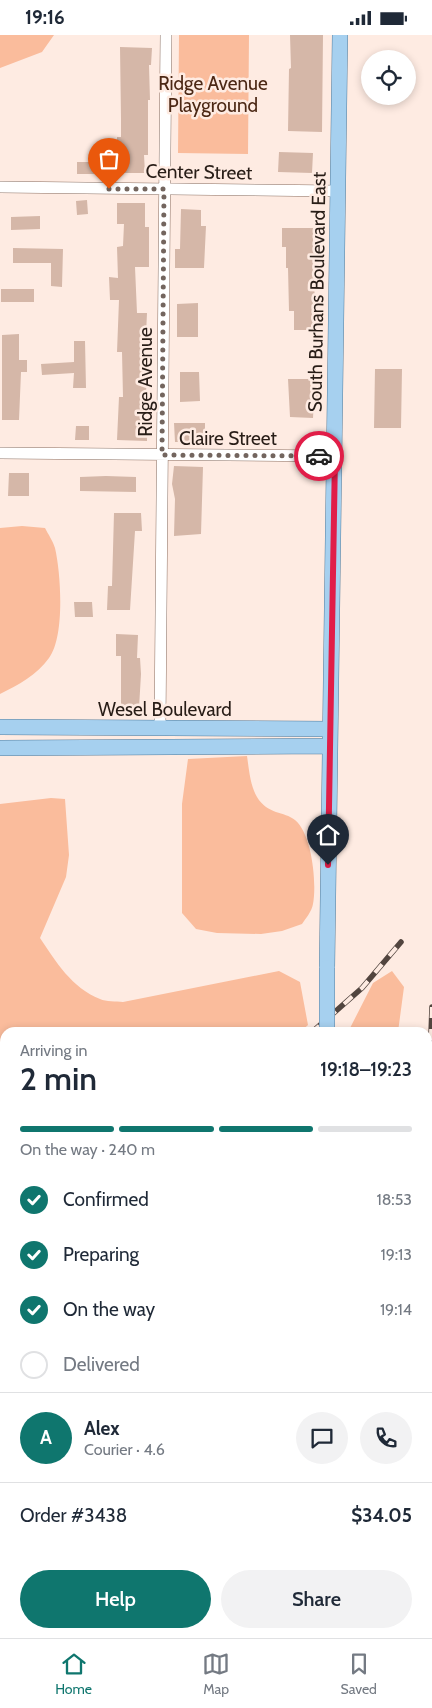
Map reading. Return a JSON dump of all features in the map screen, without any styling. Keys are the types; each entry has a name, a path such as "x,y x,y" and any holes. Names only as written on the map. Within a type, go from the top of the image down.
{"main road":[{"name":"South Burhans Boulevard East","path":"327,1027 329,746 335,456 340,35"},
{"name":"Wesel Boulevard","path":"0,727 330,729"},
{"name":"Wesel Boulevard","path":"0,748 329,746"}],"street":[{"name":"Ridge Avenue","path":"160,729 166,35"},
{"name":"Center Street","path":"0,187 338,191"},
{"name":"Claire Street","path":"0,453 335,456"}],"green space":[{"path":"0,35 54,35 42,52 0,68"},
{"name":"Ridge Avenue Playground","path":"179,35 249,35 248,154 178,153"},
{"path":"22,526 45,528 54,545 59,573 60,621 58,636 49,658 39,670 27,679 0,694 0,528"},
{"path":"247,756 251,782 261,803 271,810 291,817 301,827 306,836 314,872 312,907 302,924 282,931 261,934 217,933 196,929 182,913 182,804 188,759"},
{"path":"51,798 65,799 69,855 66,877 40,938 59,965 81,988 100,999 123,1002 279,971 300,982 308,1025 306,1027 0,1027 0,804"},
{"path":"392,971 404,987 399,1027 351,1027 373,983"}],"building":[{"path":"290,35 323,35 322,132 288,131 289,69 291,68"},
{"path":"120,47 152,48 151,65 149,65 148,155 144,155 145,173 119,173 117,137 121,137"},
{"path":"279,152 313,153 312,173 278,172"},
{"path":"77,162 94,162 94,174 77,174"},
{"path":"87,200 88,214 77,215 76,201"},
{"path":"117,203 145,203 145,227 149,227 149,267 135,267 137,313 147,313 145,356 149,356 146,392 147,441 117,440 119,397 123,397 122,352 117,352 119,300 110,300 109,277 118,278 117,247 123,246 124,224 117,224"},
{"path":"181,209 201,210 201,226 206,226 204,268 175,268 175,249 180,249"},
{"path":"40,216 40,229 11,230 11,217"},
{"path":"282,228 313,228 313,249 317,249 319,269 314,269 315,314 318,314 318,330 294,330 294,311 289,311 288,268 286,268 286,247 282,247"},
{"path":"13,248 63,249 62,287 51,286 51,263 13,263"},
{"path":"1,289 34,289 34,302 1,302"},
{"path":"198,303 198,337 177,337 177,304"},
{"path":"19,334 19,360 27,360 27,372 21,372 19,420 2,420 2,335"},
{"path":"74,341 85,341 86,388 73,388 74,373 42,375 41,364 74,362"},
{"path":"375,369 402,369 401,428 374,428"},
{"path":"180,372 199,372 200,401 180,402"},
{"path":"288,379 319,379 319,397 314,397 313,418 290,417"},
{"path":"174,423 205,423 205,442 175,442"},
{"path":"76,426 89,426 89,440 75,440"},
{"path":"174,466 203,467 201,534 174,536 175,499 172,484"},
{"path":"9,473 29,473 29,496 8,496"},
{"path":"80,477 136,477 136,492 80,491"},
{"path":"114,513 141,513 142,531 135,531 130,610 107,610 108,586 112,586"},
{"path":"74,602 92,602 93,617 75,617"},
{"path":"116,634 138,635 137,658 140,658 141,674 139,708 121,709 121,656 116,656"}],"railway":[{"path":"318,1027 362,988 401,942"},
{"path":"431,1027 432,1007"}],"way so far":[{"path":"109,189 164,189 162,455 319,456"}],"route":[{"path":"319,456 335,456 328,865"}]}
